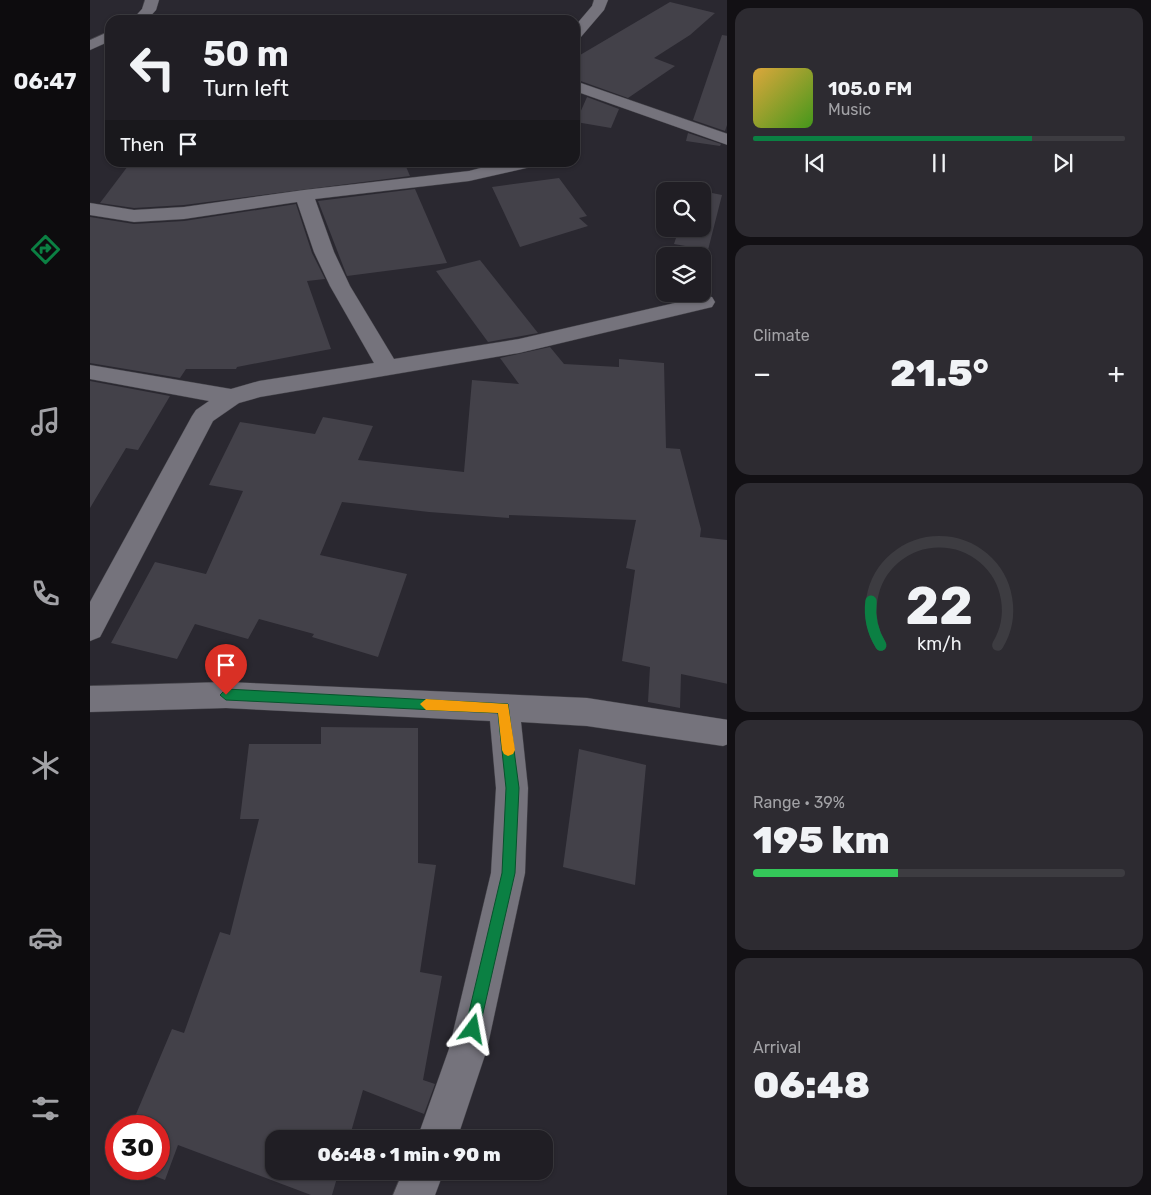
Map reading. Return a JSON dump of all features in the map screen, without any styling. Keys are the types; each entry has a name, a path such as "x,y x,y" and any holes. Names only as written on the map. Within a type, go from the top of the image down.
{"street":[{"path":"144,15 149,10 152,0"},
{"path":"580,29 598,8 601,0"},
{"path":"90,46 105,38"},
{"path":"580,88 727,140"},
{"path":"90,209 134,216 184,213 304,195 469,176 508,167"},
{"path":"304,195 324,252 340,286 388,368"},
{"path":"90,629 204,416 231,397 259,390 519,346 705,302"},
{"path":"90,372 231,397"},
{"path":"90,699 226,695 587,712 723,732"},
{"path":"440,1130 468,1048 508,873 512,788 504,708"},
{"path":"414,1195 420,1180"}],"building":[{"path":"670,2 715,13 690,35 654,58 675,66 628,98 580,81 580,55"},
{"path":"722,35 727,36 727,125 725,131 693,120"},
{"path":"587,97 619,109 611,128 580,123 580,113"},
{"path":"688,133 721,144 720,146 686,141"},
{"path":"127,167 406,167 410,176 184,205 134,208 100,203"},
{"path":"559,178 587,216 579,218 588,226 520,247 492,187"},
{"path":"415,189 447,263 347,276 318,201"},
{"path":"711,193 722,195 709,247 691,247 674,244 676,237 711,237"},
{"path":"296,204 312,253 325,279 307,281 331,349 237,367 236,369 186,369 180,378 90,363 90,217 134,224 184,221"},
{"path":"480,260 538,333 488,342 436,271"},
{"path":"550,347 564,364 619,367 619,359 664,363 666,448 680,449 701,529 700,537 727,540 727,684 681,674 680,708 648,702 650,667 622,661 635,570 626,568 636,520 509,515 509,518 429,512 342,502 320,555 407,574 378,657 312,637 314,634 259,619 248,639 195,624 177,659 111,643 155,562 206,574 243,491 209,485 240,422 315,434 323,417 373,426 358,460 464,472 472,380 519,384 500,358"},
{"path":"90,381 170,396 138,450 126,448 90,508"},
{"path":"321,727 418,728 418,863 436,865 420,972 442,976 423,1080 435,1084 424,1114 363,1090 352,1130 265,1130 265,1178 178,1145 170,1167 170,1115 136,1115 172,1029 184,1033 220,932 230,935 259,819 240,819 249,744 321,744"},
{"path":"579,749 646,765 635,885 563,867"},
{"path":"271,1180 336,1180 332,1195 311,1195"}],"slow traffic":[{"path":"426,704 504,708 508,750"}],"route":[{"path":"226,695 504,708 512,788 508,873 473,1029"}]}
